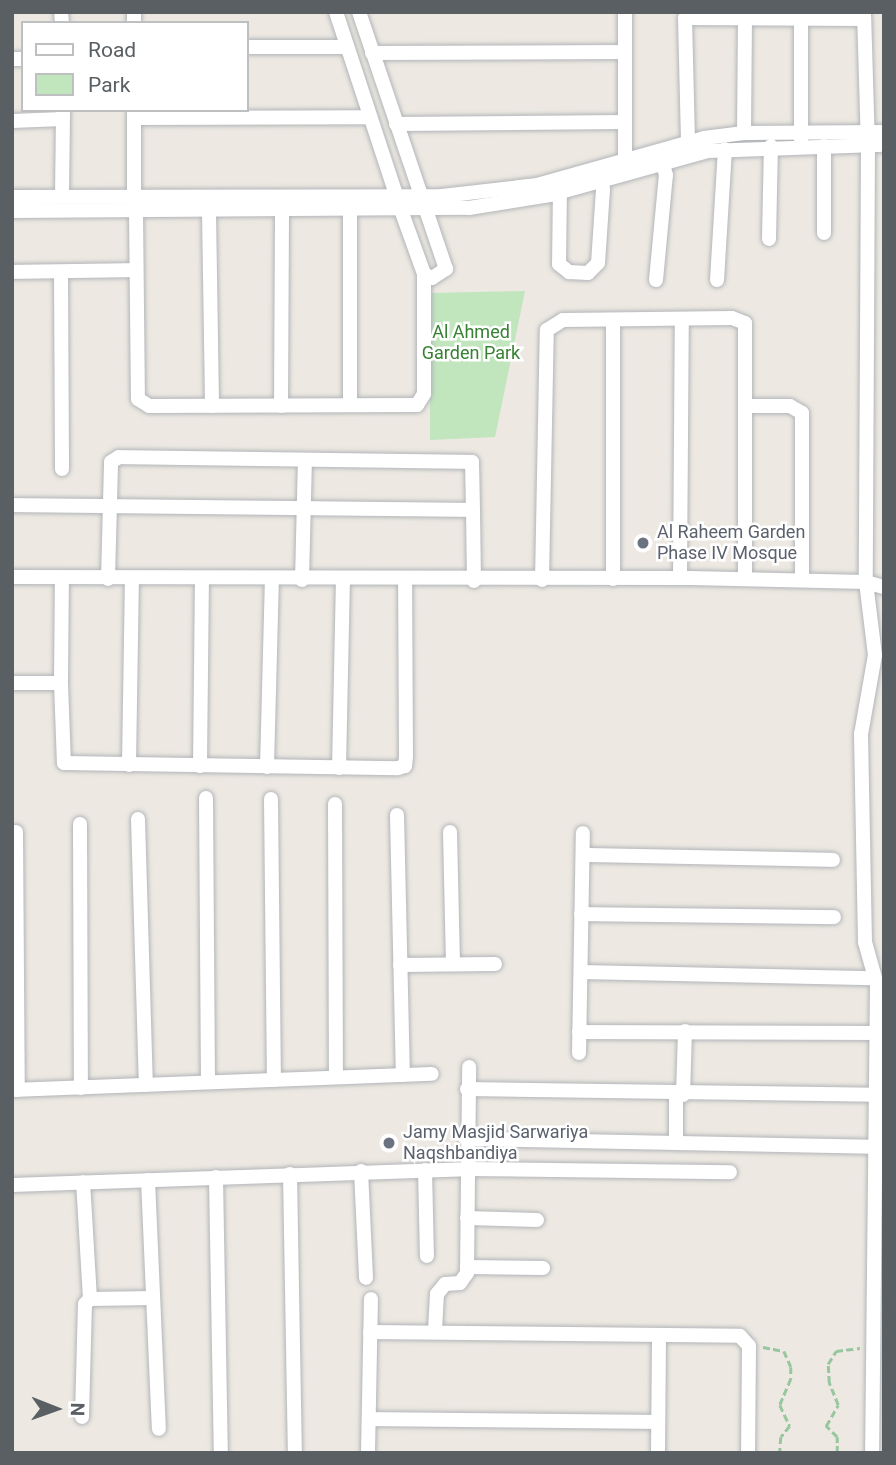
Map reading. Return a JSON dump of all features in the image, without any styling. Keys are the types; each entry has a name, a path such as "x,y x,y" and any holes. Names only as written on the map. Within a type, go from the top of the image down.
{"street":[{"path":"336,12 424,275 422,400 417,405 140,404 134,114 370,117"},
{"path":"359,12 446,269 432,278 424,275"},
{"path":"624,165 625,12"},
{"path":"688,141 685,15 801,19 864,16 866,582 875,655 861,734 865,942 878,983 876,1033 880,1053 876,1095 880,1122 877,1147 880,1190 879,1319 874,1348 879,1384 876,1451"},
{"path":"744,133 745,18"},
{"path":"801,19 801,139"},
{"path":"248,47 347,47"},
{"path":"372,54 625,52"},
{"path":"12,121 63,114 62,196"},
{"path":"396,124 623,122"},
{"path":"560,186 600,180 624,165 725,149 771,146 801,139 824,146 866,139 884,132"},
{"path":"12,197 496,205 624,165 688,141 744,133 801,139 866,139 884,145"},
{"path":"769,239 771,146"},
{"path":"824,146 824,233"},
{"path":"718,280 725,149"},
{"path":"656,280 666,175 662,161"},
{"path":"560,186 559,264 569,272 588,273 598,263 603,188 600,180"},
{"path":"135,197 136,212"},
{"path":"12,211 350,210 399,204"},
{"path":"350,210 350,405"},
{"path":"281,405 282,211"},
{"path":"209,212 212,406"},
{"path":"12,272 136,270"},
{"path":"61,272 62,469"},
{"path":"542,580 547,330 563,320 732,318 745,323 745,579"},
{"path":"680,578 682,319"},
{"path":"613,579 614,320"},
{"path":"745,406 790,406 802,413 802,580"},
{"path":"108,579 113,459 472,462 474,580"},
{"path":"302,580 305,461"},
{"path":"12,505 473,510"},
{"path":"12,577 272,580 680,578 866,582 884,587"},
{"path":"62,578 61,683 64,763 340,768 405,766 405,580"},
{"path":"129,765 132,579"},
{"path":"200,765 202,579"},
{"path":"267,766 272,580"},
{"path":"340,768 343,580"},
{"path":"12,683 61,683"},
{"path":"206,798 208,1082"},
{"path":"271,799 274,1080"},
{"path":"335,804 336,1077"},
{"path":"397,815 403,1075"},
{"path":"138,819 146,1085"},
{"path":"80,824 81,1087"},
{"path":"16,832 15,1090 432,1074"},
{"path":"450,832 453,964"},
{"path":"579,1053 583,833"},
{"path":"583,855 833,860"},
{"path":"581,914 834,917"},
{"path":"400,965 495,964"},
{"path":"581,972 878,983"},
{"path":"676,1143 685,1031"},
{"path":"579,1032 876,1033"},
{"path":"435,1331 438,1294 445,1284 464,1280 467,1267 466,1139 469,1066"},
{"path":"467,1089 680,1095 876,1095"},
{"path":"466,1139 877,1147"},
{"path":"12,1185 466,1169 730,1172"},
{"path":"425,1170 427,1256"},
{"path":"361,1171 366,1278"},
{"path":"290,1174 295,1453"},
{"path":"216,1177 221,1453"},
{"path":"148,1180 159,1429"},
{"path":"82,1417 84,1313 90,1299 83,1182"},
{"path":"467,1218 537,1220"},
{"path":"467,1267 543,1268"},
{"path":"90,1299 153,1298"},
{"path":"368,1453 371,1299"},
{"path":"370,1332 740,1336 749,1346 748,1453"},
{"path":"658,1453 659,1336"},
{"path":"369,1419 658,1422"}],"path":[{"path":"749,1346 779,1349 789,1360 791,1380 780,1405 790,1426 780,1437 780,1453"},
{"path":"837,1453 837,1437 826,1426 838,1409 827,1377 829,1359 839,1349 874,1348"}],"green space":[{"name":"Al Ahmed Garden Park","path":"525,291 495,437 430,440 430,293"}],"place":[{"name":"Al Raheem Garden Phase IV Mosque","path":"643,543"},
{"name":"Jamy Masjid Sarwariya Naqshbandiya","path":"389,1143"}]}
